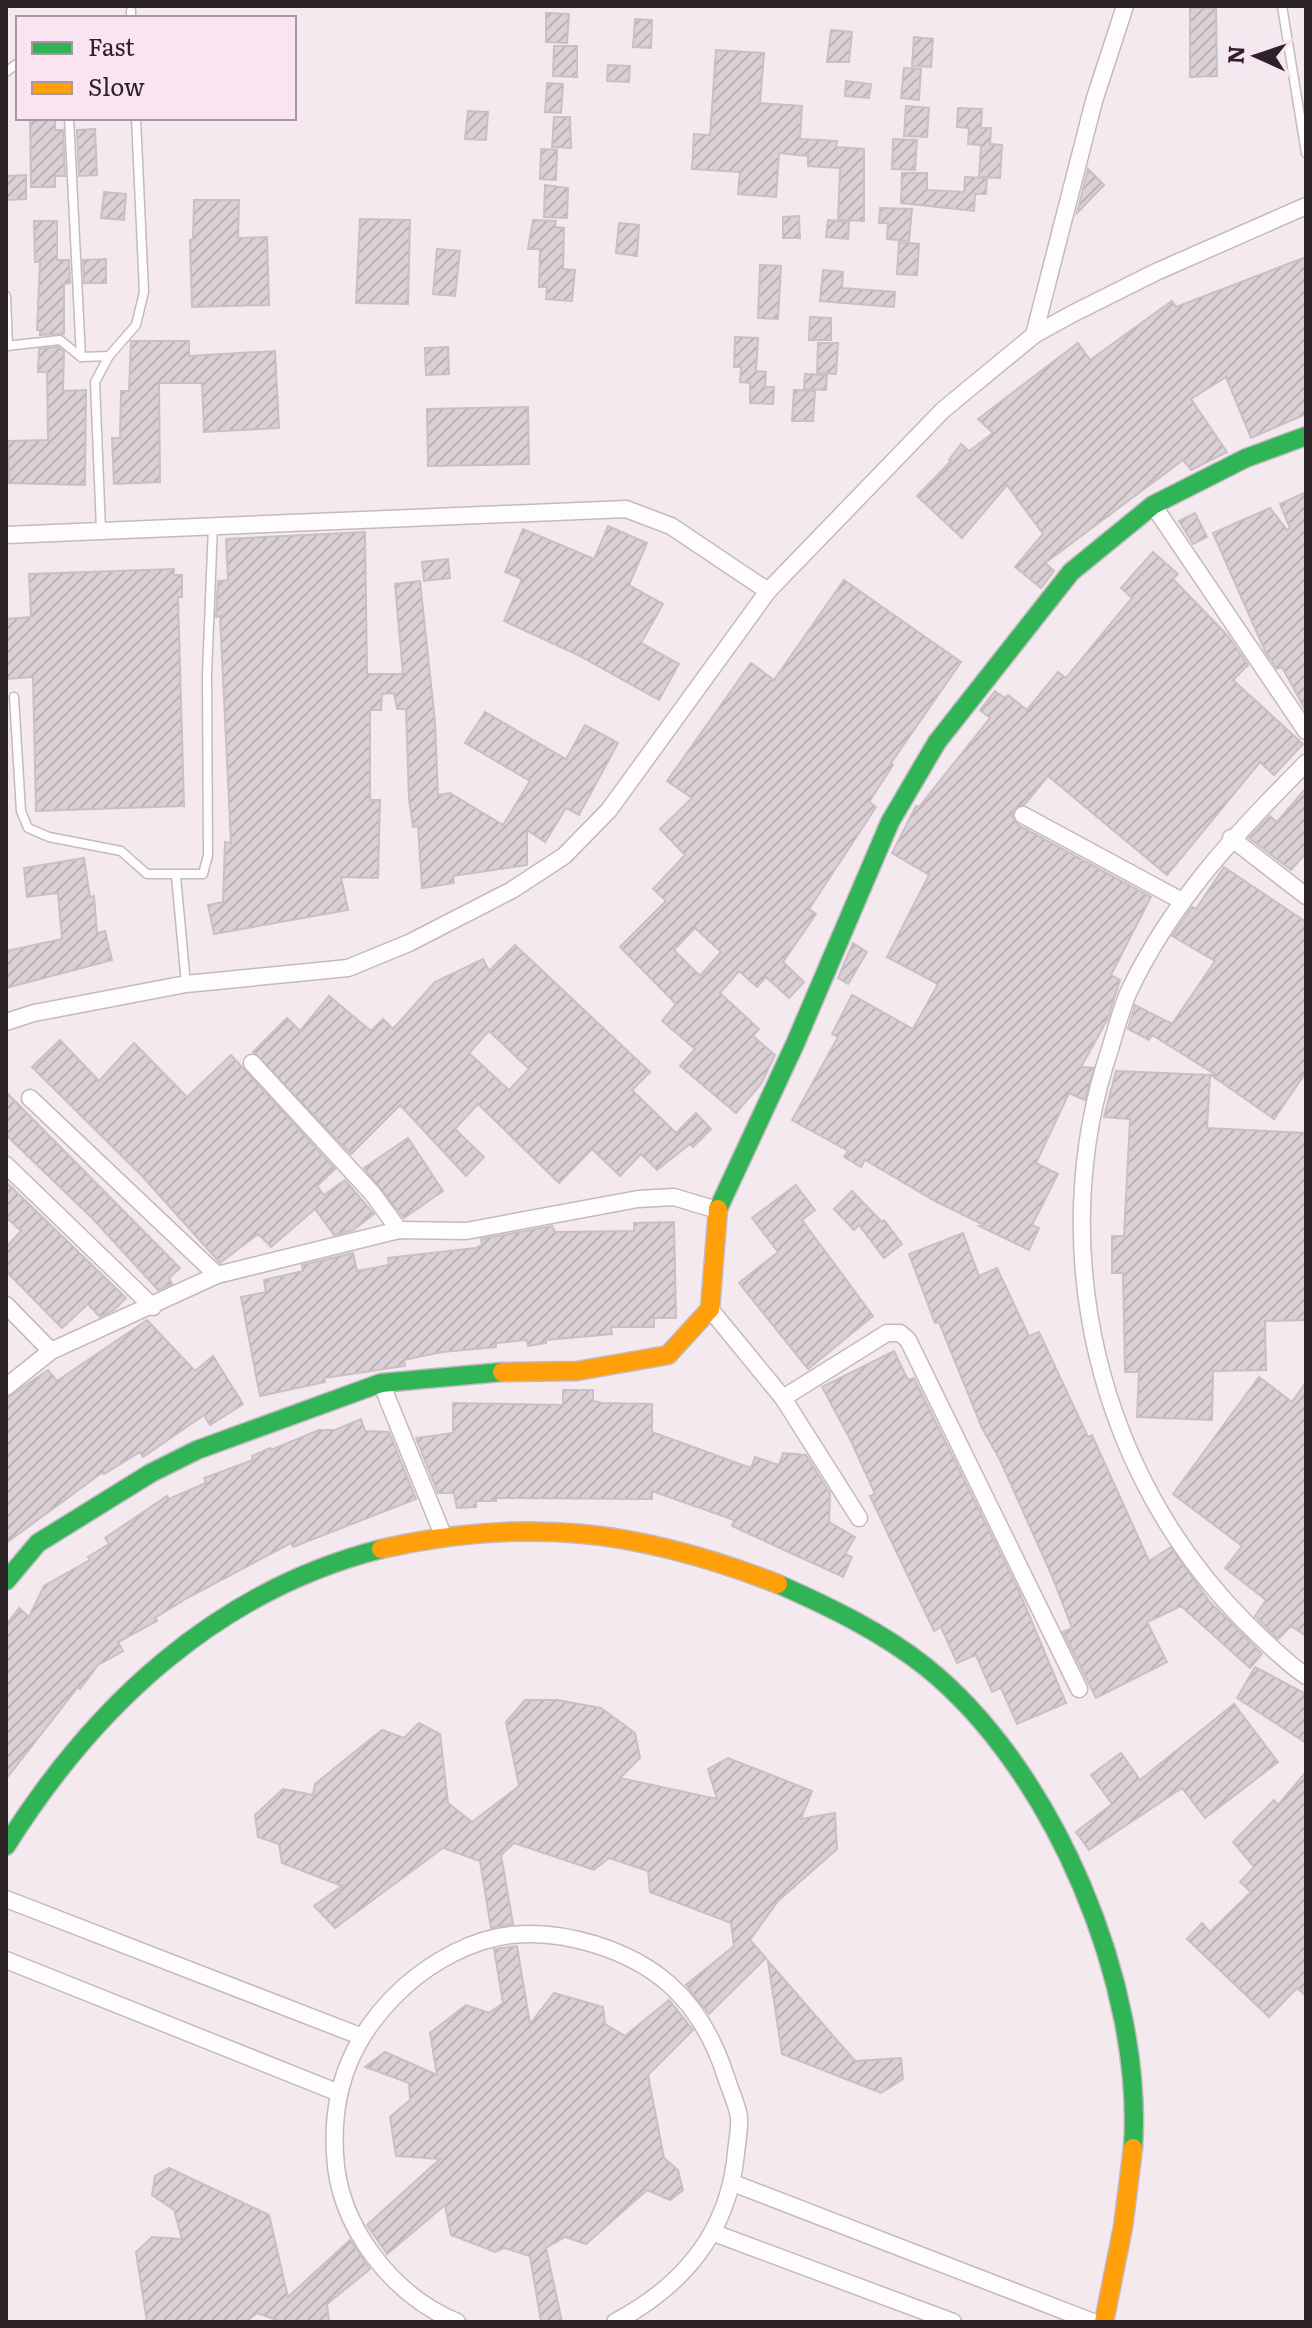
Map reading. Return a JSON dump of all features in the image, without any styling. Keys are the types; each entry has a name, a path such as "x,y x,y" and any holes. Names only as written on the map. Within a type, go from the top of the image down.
{"street":[{"path":"1034,335 1094,101 1125,6"},
{"path":"6,1022 34,1013 186,984 348,968 409,943 512,890 564,856 609,810 768,591 890,460 943,410 1034,335 1156,272 1306,206"},
{"path":"6,1581 38,1543 151,1473 197,1450 381,1383 497,1372 577,1371 668,1355 710,1309 717,1210 795,1044 884,834 937,742 1071,572 1153,505 1246,458 1306,436"},
{"path":"1153,505 1306,731"},
{"path":"6,535 626,509 671,526 768,591"},
{"path":"1306,763 1231,838 1180,900 1129,993 1095,1093 1081,1198 1086,1304 1110,1407 1154,1504 1214,1590 1289,1664 1306,1676"},
{"path":"1023,815 1180,900"},
{"path":"1231,838 1306,896"},
{"path":"252,1063 372,1193 399,1230"},
{"path":"30,1098 217,1275"},
{"path":"6,1165 153,1307"},
{"path":"6,1387 51,1351 153,1307 217,1275 399,1230 466,1231 638,1199 674,1197 717,1210"},
{"path":"6,1305 51,1351"},
{"path":"710,1309 783,1398 859,1518"},
{"path":"783,1398 887,1333 900,1333 908,1340 1079,1689"},
{"path":"381,1383 443,1535"},
{"path":"6,1846 87,1730 146,1673 190,1638 301,1577 443,1535 499,1530 649,1544 735,1566 814,1600 891,1643 944,1683 980,1725 1046,1818 1086,1892 1117,1980 1132,2067 1133,2162 1104,2322"},
{"path":"6,1899 360,2036"},
{"path":"457,2322 391,2279 345,2202 335,2157 339,2093 360,2036 380,2009 426,1967 469,1947 511,1935 561,1938 615,1951 669,1984 694,2012 716,2047 739,2118 733,2183 714,2233 684,2274 648,2305 615,2322"},
{"path":"6,1960 339,2093"},
{"path":"733,2183 1093,2322"},
{"path":"714,2233 953,2322"}],"lane":[{"path":"1282,6 1306,153"},
{"path":"6,72 13,63"},
{"path":"69,120 81,357"},
{"path":"101,530 93,402 95,382 109,356 136,325 142,311 136,120"},
{"path":"6,296 7,346 60,340 81,357 109,356"},
{"path":"14,697 21,811 28,828 49,837 121,851 147,874 203,874 207,869 213,525"},
{"path":"176,876 186,984"}],"building":[{"path":"1190,8 1216,8 1217,76 1190,77"},
{"path":"546,13 569,14 567,43 546,42"},
{"path":"635,19 652,20 651,48 633,47"},
{"path":"831,30 852,32 849,62 827,62"},
{"path":"914,37 933,39 931,67 912,66"},
{"path":"554,46 577,46 577,77 553,76"},
{"path":"716,50 764,53 760,103 802,106 800,139 837,141 836,147 864,149 864,221 838,220 840,168 808,166 808,156 779,153 776,197 738,194 740,172 692,169 694,134 710,135"},
{"path":"608,65 630,66 629,82 607,81"},
{"path":"904,68 921,69 919,100 901,98"},
{"path":"846,81 871,84 869,98 845,96"},
{"path":"547,83 563,84 561,113 545,112"},
{"path":"906,106 929,108 927,137 904,136"},
{"path":"958,108 982,109 981,128 991,128 990,144 1002,145 1000,178 979,177 981,145 968,144 969,128 957,127"},
{"path":"468,111 488,112 486,140 465,139"},
{"path":"554,117 570,117 571,148 552,147"},
{"path":"30,120 55,120 55,130 63,130 65,176 55,176 55,187 31,187"},
{"path":"95,129 97,175 79,176 77,130"},
{"path":"893,139 917,140 915,170 892,169"},
{"path":"541,149 557,150 556,180 540,179"},
{"path":"1088,169 1104,185 1077,213"},
{"path":"902,173 927,173 927,190 964,192 965,177 987,178 986,194 975,194 974,211 901,203"},
{"path":"26,175 26,199 7,200 7,176"},
{"path":"545,185 568,188 567,218 544,217"},
{"path":"104,192 126,194 124,220 101,218"},
{"path":"194,200 239,200 238,238 267,237 269,305 192,307 190,240 193,239"},
{"path":"880,208 912,209 909,241 887,239 888,223 879,223"},
{"path":"799,216 800,238 783,238 783,217"},
{"path":"360,219 410,220 408,304 356,303"},
{"path":"533,220 556,221 555,227 564,228 563,269 575,270 572,301 546,299 547,287 539,287 540,249 528,249"},
{"path":"828,220 849,222 848,239 826,237"},
{"path":"34,221 57,221 57,260 69,260 70,283 64,284 64,334 40,335 40,330 37,330 40,262 35,262"},
{"path":"619,223 639,225 637,256 616,253"},
{"path":"899,242 919,244 917,275 897,274"},
{"path":"437,249 460,251 455,296 433,294"},
{"path":"1306,257 1306,414 1251,438 1226,377 1191,399 1227,452 1191,470 1183,460 1045,563 1054,571 1041,588 1015,567 1043,534 1007,485 962,538 917,496 951,461 961,444 969,451 993,433 978,419 1078,343 1090,360 1172,301 1176,307"},
{"path":"106,259 106,283 84,283 83,260"},
{"path":"760,265 781,266 778,319 758,318"},
{"path":"823,270 843,272 842,288 895,292 894,307 820,301"},
{"path":"810,317 831,318 831,340 809,340"},
{"path":"735,337 758,338 756,371 766,372 765,387 774,387 773,404 750,403 750,383 740,382 741,367 734,367"},
{"path":"131,341 189,341 189,356 275,351 279,428 204,432 202,383 159,383 160,482 114,484 112,438 120,438 121,391 129,391"},
{"path":"818,343 838,343 836,374 817,373"},
{"path":"58,347 64,352 63,391 86,390 85,485 9,483 8,441 48,440 47,372 38,372 39,349"},
{"path":"448,347 449,374 426,375 425,348"},
{"path":"805,374 827,375 826,390 804,389"},
{"path":"794,390 815,391 813,421 792,421"},
{"path":"528,407 529,464 428,466 427,409"},
{"path":"1306,492 1306,711 1282,667 1277,669 1265,651 1213,533 1270,508 1287,530 1290,528 1280,504"},
{"path":"1195,513 1207,537 1193,544 1179,521"},
{"path":"608,526 647,543 629,585 663,604 641,643 679,664 659,700 576,654 504,621 522,579 505,572 523,529 594,559"},
{"path":"365,532 367,674 403,674 395,584 420,581 435,722 438,795 450,793 503,825 530,781 465,743 485,712 566,759 585,725 618,743 579,815 566,808 545,842 527,830 527,865 453,876 454,883 422,888 418,826 413,827 409,799 406,709 397,709 394,693 382,694 381,710 370,710 370,800 380,800 378,878 341,877 348,910 214,934 208,905 223,902 225,842 231,843 220,616 216,617 218,581 228,580 226,539"},
{"path":"1153,552 1178,574 1173,579 1228,636 1248,665 1233,680 1303,744 1274,775 1260,762 1167,875 1048,776 1025,804 1014,809 1012,816 1018,825 1151,897 1111,975 1120,980 1108,1018 1081,1067 1094,1068 1085,1100 1069,1093 1036,1163 1058,1174 1032,1225 1039,1228 1029,1250 979,1226 984,1225 935,1201 865,1160 861,1167 844,1157 848,1151 792,1120 838,1037 832,1034 852,995 913,1029 938,984 887,957 929,875 892,853 916,806 919,807 990,718 980,710 995,691 1005,698 1008,695 1027,710 1058,672 1066,678 1132,598 1121,588"},
{"path":"448,559 450,578 424,581 422,562"},
{"path":"174,569 174,575 182,575 182,597 178,597 184,806 36,811 33,677 6,679 6,619 31,617 29,574"},
{"path":"844,580 961,662 891,763 893,765 869,802 876,807 809,909 816,914 783,962 804,982 789,998 766,977 757,987 739,971 720,993 759,1029 753,1036 775,1055 761,1084 736,1113 680,1066 695,1049 662,1021 676,1004 620,947 666,901 653,889 685,855 660,829 692,798 667,781 751,663 774,680","holes":["695,928 721,952 700,976 674,950"]},
{"path":"1306,788 1306,853 1291,870 1249,838 1270,816 1277,822"},
{"path":"84,858 90,897 94,896 97,933 105,931 112,960 6,988 6,951 62,939 58,893 27,897 24,868"},
{"path":"1224,867 1306,922 1306,1072 1274,1119 1211,1075 1216,1075 1152,1035 1149,1040 1128,1029 1135,1005 1172,1024 1215,961 1172,936 1192,907 1196,909"},
{"path":"853,943 867,952 848,984 838,978"},
{"path":"515,945 650,1072 632,1090 676,1133 696,1113 711,1129 693,1147 690,1144 657,1170 641,1154 620,1176 592,1149 559,1183 478,1104 455,1129 484,1157 466,1176 400,1105 351,1154 253,1052 287,1018 300,1031 329,996 371,1031 383,1019 393,1029 435,982 483,959 489,971","holes":["489,1031 529,1069 509,1090 469,1053"]},
{"path":"60,1040 99,1081 134,1043 187,1097 231,1055 335,1169 317,1186 324,1195 345,1180 374,1214 353,1230 334,1235 315,1209 271,1247 258,1234 220,1263 142,1176 32,1067"},
{"path":"1116,1071 1210,1075 1207,1128 1306,1133 1306,1320 1265,1321 1266,1370 1213,1371 1212,1420 1137,1417 1139,1372 1125,1372 1123,1273 1112,1273 1112,1236 1124,1236 1130,1119 1104,1117"},
{"path":"6,1092 180,1268 169,1278 172,1284 158,1290 93,1219 6,1135"},
{"path":"408,1138 443,1191 404,1218 364,1168"},
{"path":"6,1182 126,1298 114,1310 100,1317 88,1304 62,1328 6,1271 6,1247 21,1231 6,1217"},
{"path":"796,1185 815,1210 802,1220 873,1316 808,1369 739,1283 778,1252 752,1218"},
{"path":"852,1191 882,1222 884,1220 902,1244 884,1258 859,1225 854,1230 834,1209"},
{"path":"674,1222 676,1318 654,1318 654,1327 611,1327 612,1334 546,1340 546,1343 528,1346 527,1340 496,1343 496,1347 442,1352 404,1360 405,1366 324,1378 325,1382 260,1396 241,1297 266,1292 264,1280 303,1271 302,1265 353,1253 357,1271 389,1265 388,1258 476,1248 482,1245 481,1239 552,1226 555,1232 634,1231 634,1223"},
{"path":"963,1233 979,1276 997,1268 1029,1336 1039,1332 1088,1437 1092,1435 1149,1561 1171,1547 1209,1601 1262,1654 1250,1668 1181,1606 1147,1622 1167,1662 1096,1698 1063,1632 1072,1628 1052,1576 1000,1460 982,1428 939,1322 935,1323 909,1254"},
{"path":"147,1320 195,1371 213,1356 243,1404 210,1425 204,1415 143,1457 140,1452 103,1472 6,1543 6,1399 48,1370 57,1381"},
{"path":"894,1351 908,1380 914,1378 1019,1591 1066,1703 1017,1724 1001,1688 992,1692 976,1655 957,1663 941,1627 934,1631 870,1496 875,1494 851,1441 822,1387"},
{"path":"1259,1377 1292,1402 1306,1382 1306,1636 1291,1626 1278,1639 1255,1616 1266,1600 1225,1568 1242,1546 1173,1494"},
{"path":"563,1390 593,1390 593,1401 602,1403 652,1404 652,1432 751,1468 755,1457 779,1465 783,1453 806,1455 830,1493 829,1522 855,1537 845,1554 852,1557 843,1577 732,1526 734,1520 652,1491 652,1499 496,1498 496,1501 476,1501 476,1507 457,1508 454,1493 438,1493 416,1438 453,1433 453,1403 563,1405"},
{"path":"361,1419 365,1431 389,1432 416,1499 293,1547 291,1543 187,1598 155,1618 157,1621 118,1642 123,1651 98,1665 6,1779 6,1625 19,1608 29,1617 44,1586 90,1560 88,1557 109,1544 105,1538 167,1496 169,1499 206,1483 204,1478 253,1460 252,1456 270,1448 319,1430 335,1430"},
{"path":"1255,1667 1306,1694 1306,1743 1237,1698"},
{"path":"525,1700 557,1700 601,1708 635,1733 640,1758 620,1778 717,1799 708,1769 728,1758 812,1791 801,1819 835,1813 837,1849 778,1901 750,1940 766,1958 709,2014 686,1985 734,1946 731,1923 650,1892 648,1871 609,1858 594,1870 514,1843 501,1855 513,1924 491,1928 480,1861 443,1848 335,1928 314,1906 342,1886 282,1863 279,1844 258,1837 255,1815 283,1789 313,1795 315,1784 382,1730 404,1738 419,1723 440,1734 448,1803 472,1822 519,1786 506,1722"},
{"path":"1234,1704 1278,1762 1205,1818 1182,1788 1089,1850 1076,1832 1112,1804 1091,1775 1121,1753 1140,1780"},
{"path":"1306,1772 1306,1996 1297,1988 1269,2017 1187,1939 1202,1923 1210,1932 1251,1892 1240,1882 1254,1867 1233,1842 1274,1800 1278,1805"},
{"path":"517,1946 530,2024 554,1993 603,2007 605,2024 625,2036 669,2000 693,2030 648,2075 664,2158 678,2170 683,2190 670,2200 647,2190 586,2244 565,2237 546,2248 562,2322 541,2322 530,2256 504,2248 495,2252 451,2235 445,2205 387,2254 367,2225 440,2159 396,2156 390,2117 410,2100 409,2083 365,2067 385,2052 437,2075 430,2033 466,2005 489,2013 503,2003 494,1949"},
{"path":"768,1961 855,2061 901,2058 903,2079 881,2093 782,2054"},
{"path":"169,2168 269,2215 288,2297 350,2240 370,2269 327,2304 329,2322 282,2322 257,2313 246,2322 147,2322 136,2252 152,2237 182,2239 174,2210 152,2195 155,2176"}],"traffic: fast":[{"path":"718,1209 795,1044 890,822 937,742 1071,572 1153,505 1246,458 1306,436"},
{"path":"6,1581 38,1543 151,1473 197,1450 381,1383 502,1372"},
{"path":"6,1846 79,1746 120,1702 165,1661 213,1625 265,1593 321,1568 381,1549"},
{"path":"778,1584 855,1621 892,1642 926,1667 972,1711 1014,1763 1051,1822 1082,1885 1106,1952 1123,2019 1133,2085 1133,2148"}],"traffic: slow":[{"path":"502,1372 577,1371 668,1355 710,1309 718,1209"},
{"path":"381,1549 485,1533 534,1531 582,1534 630,1540 678,1551 778,1584"},
{"path":"1104,2322 1123,2227 1133,2148"}]}
